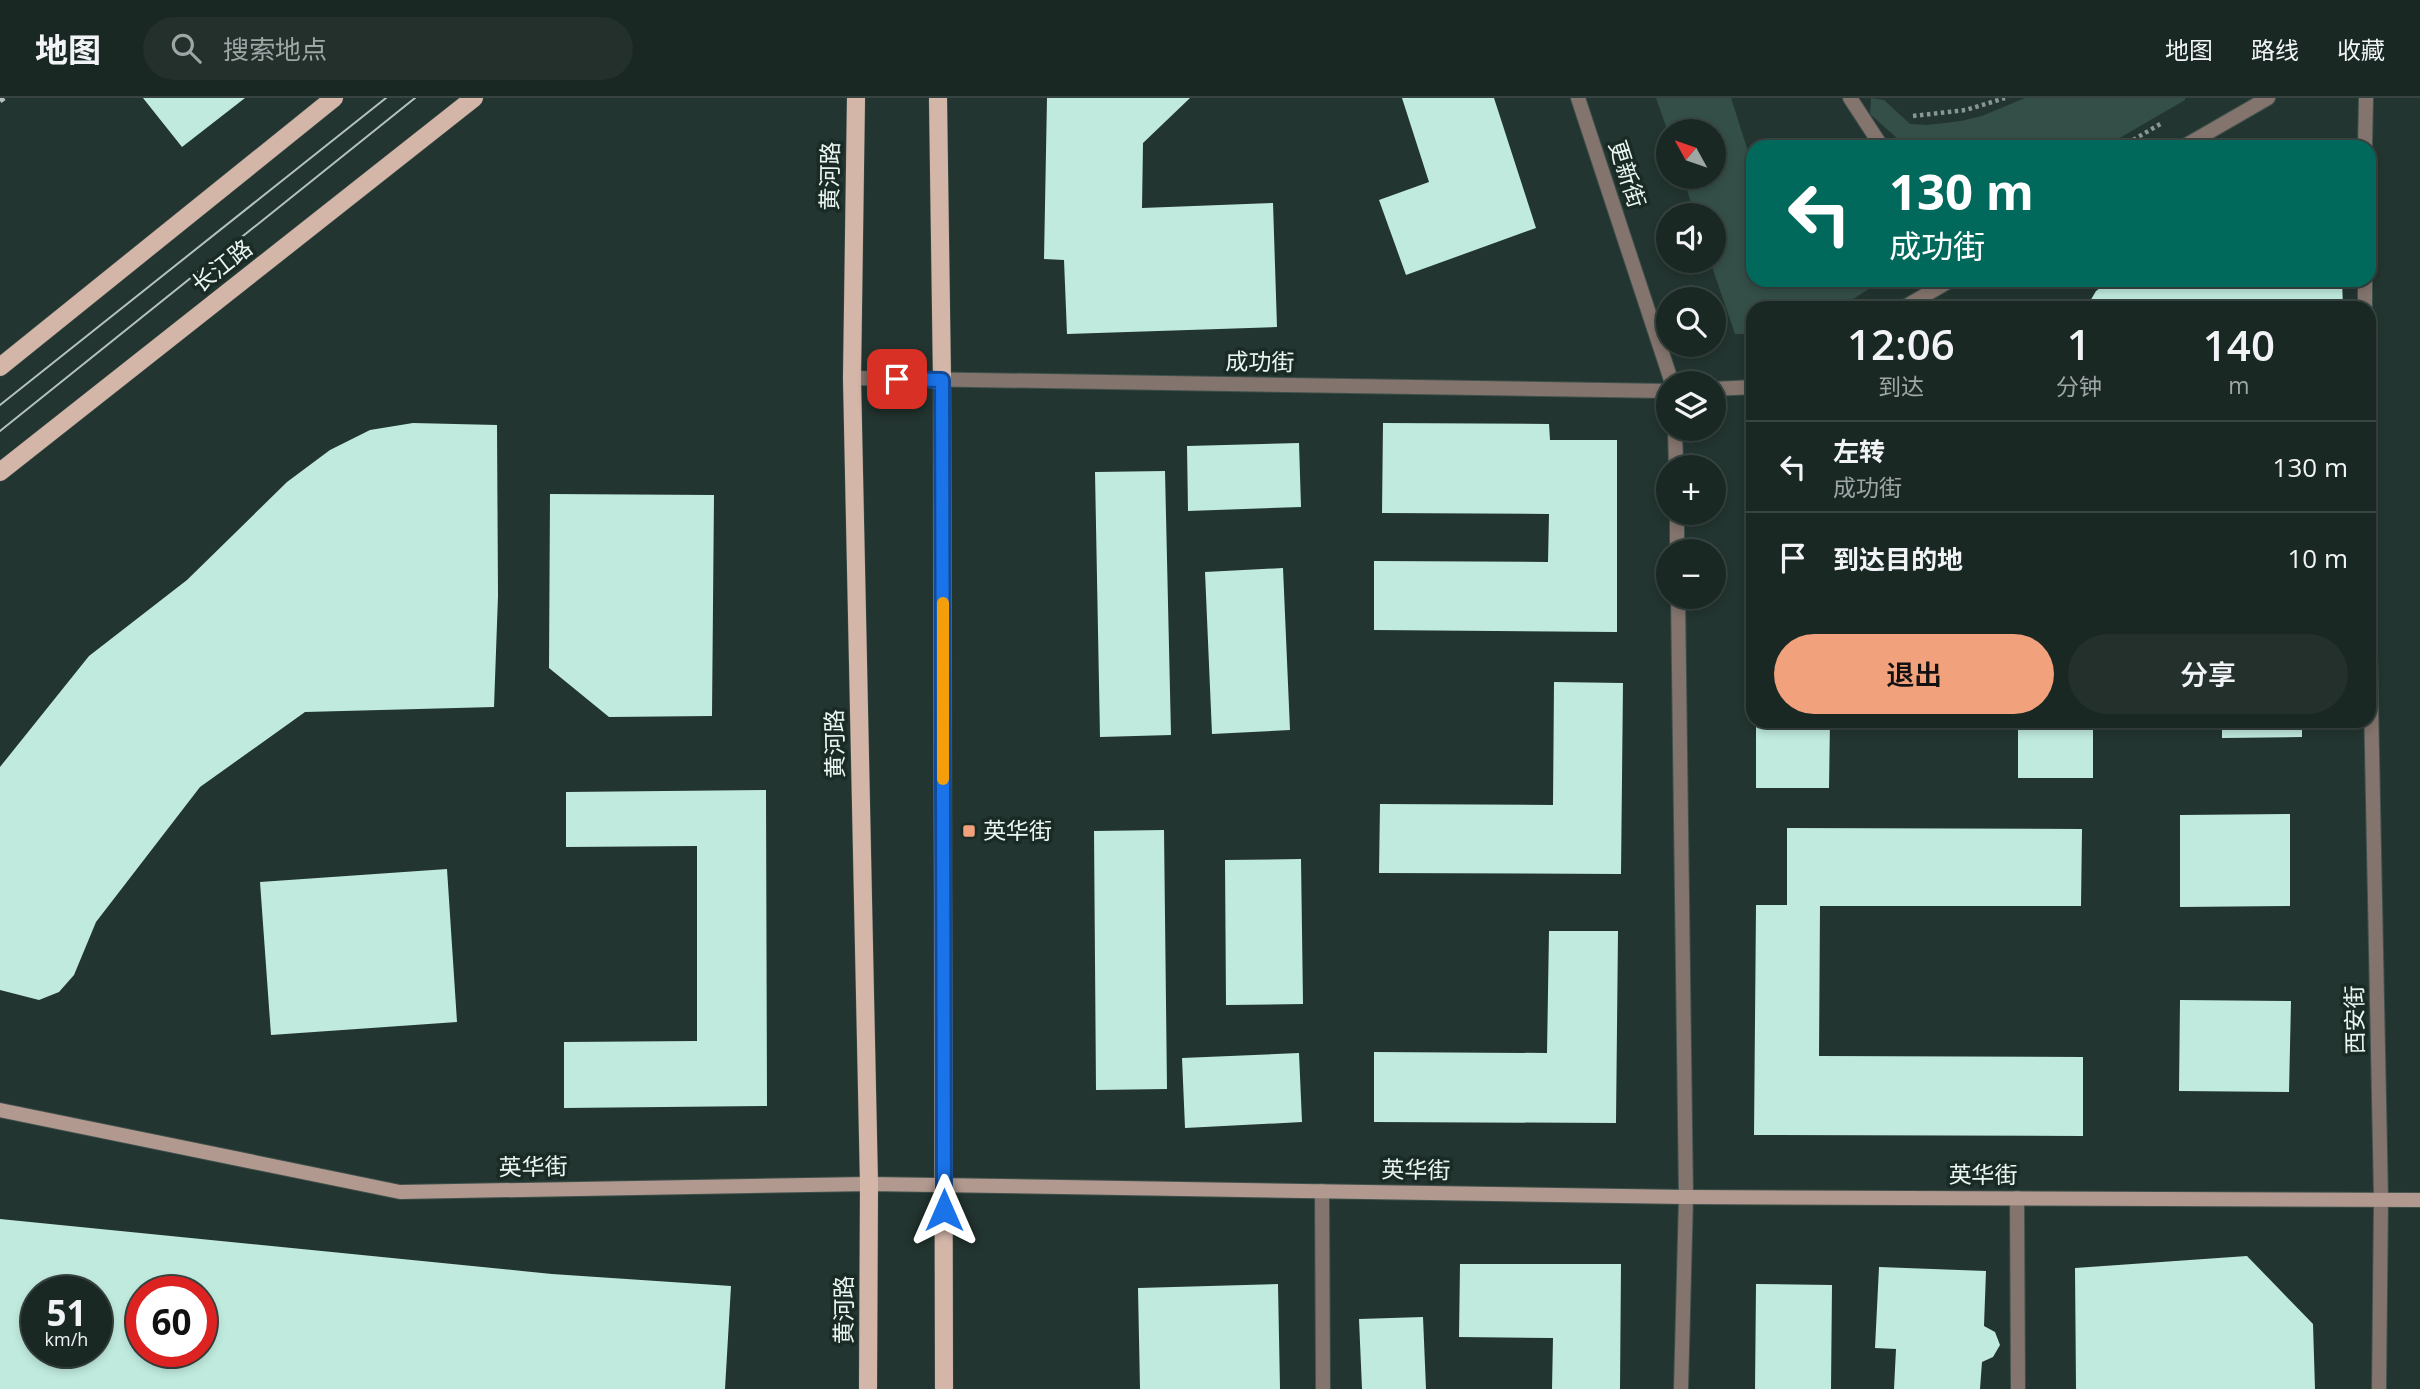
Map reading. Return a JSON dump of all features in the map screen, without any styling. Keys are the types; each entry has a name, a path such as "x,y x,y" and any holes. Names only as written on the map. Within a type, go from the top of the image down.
{"main road":[{"path":"0,367 334,98"},
{"name":"长江路","path":"0,472 474,98"},
{"name":"黄河路","path":"856,98 852,378 869,1184 868,1389"},
{"path":"939,98 944,1389"}],"street":[{"name":"更新街","path":"1578,98 1668,371"},
{"path":"1850,98 1877,140"},
{"path":"2195,140 2268,98"},
{"path":"2365,140 2366,98"},
{"path":"1915,301 1939,287"},
{"name":"成功街","path":"852,378 1656,391"},
{"path":"1726,388 1746,387"},
{"path":"1678,609 1686,1196 1681,1389"},
{"name":"西安街","path":"2372,728 2381,1199 2379,1389"},
{"name":"英华街","path":"0,1110 400,1192 869,1184 1686,1196 2420,1200"},
{"path":"1322,1191 1323,1389"},
{"path":"2017,1198 2018,1389"}],"path":[{"path":"1913,116 1966,110 2005,98"},
{"path":"2133,140 2169,120"}],"green space":[{"path":"1656,98 1731,98 1746,145 1746,287 1872,287 1850,301 1746,301 1746,334 1735,334 1726,308 1726,287 1719,287 1714,273 1726,273 1726,203 1691,203 1687,189 1726,189 1726,119 1663,119"},
{"path":"1871,98 1884,100 1910,124 1927,125 1982,116 2025,98 2185,98 2116,140 1899,140 1870,114"}],"building":[{"path":"143,98 245,98 182,147"},
{"path":"1047,98 1190,98 1143,143 1142,208 1273,203 1277,327 1067,334 1064,260 1044,259"},
{"path":"1402,98 1494,98 1536,228 1406,275 1379,200 1429,182"},
{"path":"2101,287 2342,287 2343,301 2090,301"},
{"path":"413,423 497,425 498,596 494,707 305,712 200,787 96,922 74,975 59,992 39,1000 0,990 0,767 89,656 187,580 287,482 330,450 370,430"},
{"path":"1383,423 1549,424 1550,440 1617,440 1617,632 1374,630 1374,561 1548,562 1549,514 1382,513"},
{"path":"1299,443 1301,507 1188,511 1187,446"},
{"path":"1165,471 1171,735 1100,737 1095,472"},
{"path":"550,494 714,495 712,716 609,717 549,668"},
{"path":"1283,568 1290,730 1212,734 1205,572"},
{"path":"1554,682 1623,683 1621,874 1379,873 1380,804 1553,805"},
{"path":"1756,728 1830,728 1829,788 1756,788"},
{"path":"2018,728 2093,728 2093,778 2018,778"},
{"path":"2222,728 2302,728 2302,737 2222,738"},
{"path":"766,790 767,1106 564,1108 564,1042 697,1041 697,846 566,847 566,792"},
{"path":"2290,814 2290,906 2180,907 2180,815"},
{"path":"1787,828 2082,829 2081,906 1820,906 1819,1056 2083,1057 2083,1136 1754,1135 1756,905 1787,905"},
{"path":"1164,830 1167,1089 1096,1090 1094,831"},
{"path":"1301,859 1303,1004 1226,1005 1225,860"},
{"path":"447,869 457,1022 271,1035 260,882"},
{"path":"1549,931 1618,931 1616,1123 1374,1122 1374,1052 1547,1053"},
{"path":"2180,1000 2291,1001 2289,1092 2179,1091"},
{"path":"1299,1053 1302,1122 1185,1128 1182,1058"},
{"path":"0,1219 552,1274 731,1286 725,1389 0,1389"},
{"path":"2247,1256 2313,1324 2315,1389 2076,1389 2075,1268"},
{"path":"1460,1264 1621,1264 1620,1389 1552,1389 1553,1338 1459,1337"},
{"path":"1879,1267 1986,1271 1984,1326 1995,1332 2000,1345 1993,1357 1982,1362 1980,1389 1894,1389 1896,1349 1875,1348"},
{"path":"1278,1284 1280,1389 1140,1389 1138,1288"},
{"path":"1756,1284 1832,1285 1831,1389 1755,1389"},
{"path":"1423,1317 1426,1389 1362,1389 1359,1319"}],"tram line":[{"path":"0,405 386,98"},
{"path":"0,431 415,98"}],"railway":[{"path":"0,101 4,98"}],"slow traffic":[{"path":"943,603 943,779"}],"place":[{"name":"英华街","path":"969,831"}],"route":[{"path":"897,379 942,380 944,1210"}]}
